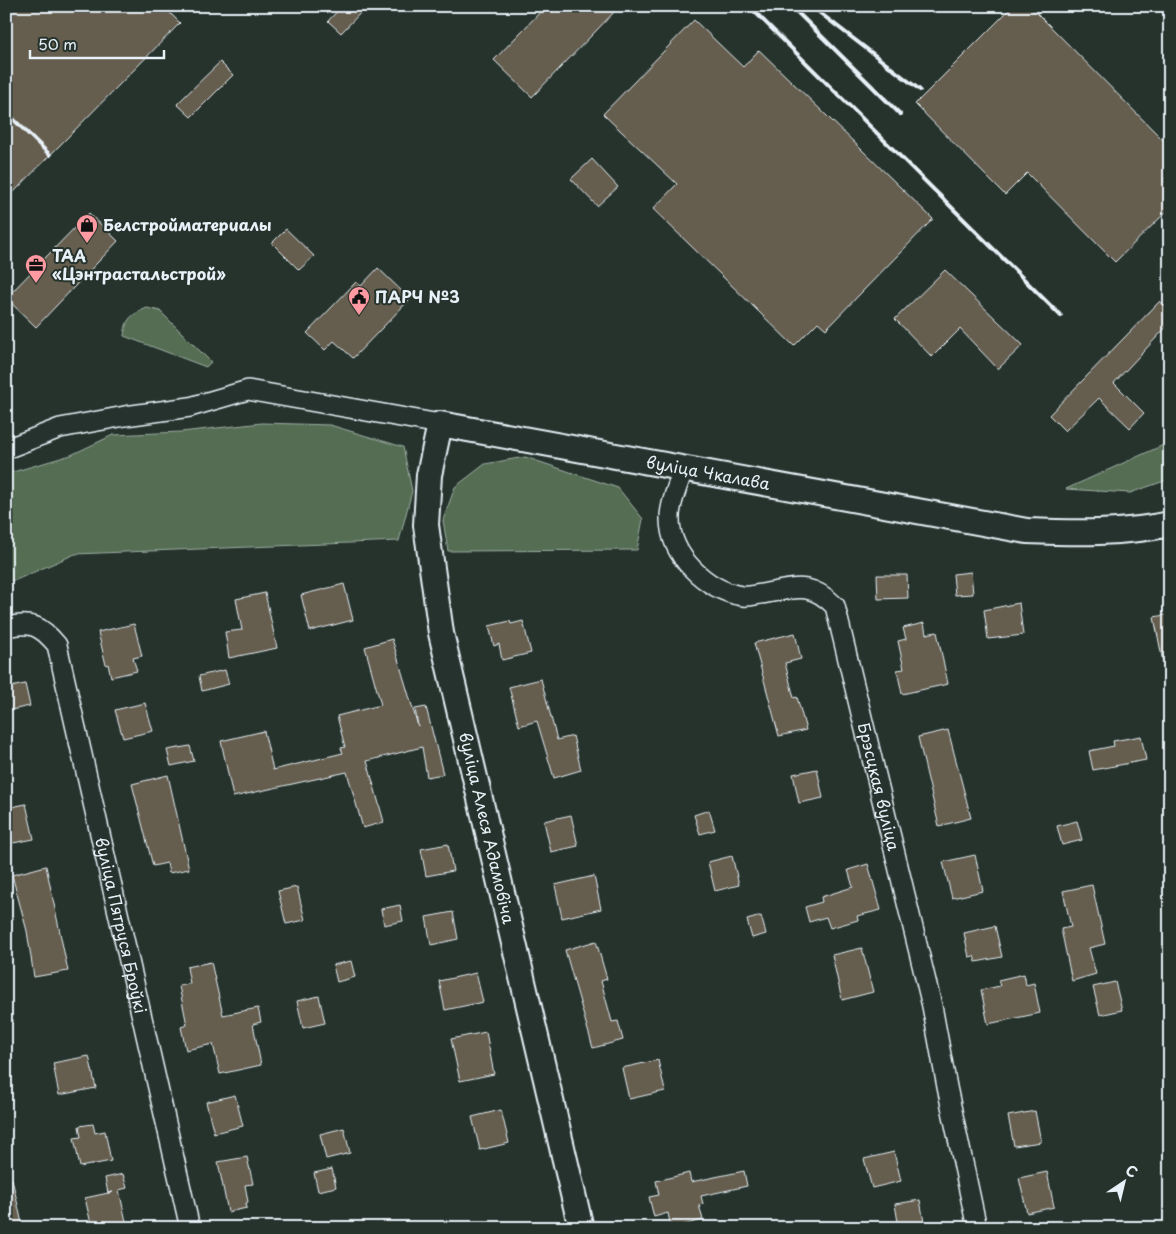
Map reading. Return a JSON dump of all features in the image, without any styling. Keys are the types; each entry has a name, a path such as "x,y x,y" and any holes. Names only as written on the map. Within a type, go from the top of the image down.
{"street":[{"name":"вуліца Чкалава","path":"6,449 60,428 190,407 248,390 1027,531 1107,532 1145,529 1170,524"},
{"name":"вуліца Алеся Адамовіча","path":"440,424 429,476 426,526 441,633 581,1228"},
{"name":"Брэсцкая вуліца","path":"684,469 670,516 672,535 682,554 699,577 719,589 743,596 804,588 822,594 835,606 932,1006 946,1087 977,1228"},
{"name":"вуліца Пятруся Броўкі","path":"6,627 18,624 42,628 57,645 190,1228"}],"green space":[{"path":"147,308 160,311 211,362 206,367 124,336 126,325 130,318"},
{"path":"262,423 330,425 403,447 412,491 399,541 75,554 16,580 6,581 6,474 71,455 113,435 181,432"},
{"path":"1170,442 1170,479 1130,493 1066,489"},
{"path":"525,457 618,488 643,519 637,550 448,551 443,520 455,487 485,464"}],"building":[{"path":"6,6 163,6 180,23 6,200"},
{"path":"342,6 367,6 341,33 328,21"},
{"path":"546,6 620,6 532,97 494,60"},
{"path":"1013,6 1030,6 1170,147 1170,173 1163,180 1170,187 1170,208 1115,262 1027,173 1005,195 915,104"},
{"path":"694,20 743,67 759,50 933,219 826,329 818,322 794,346 653,209 677,184 603,114"},
{"path":"220,62 233,75 191,117 177,104"},
{"path":"592,159 618,187 597,206 571,179"},
{"path":"89,213 118,241 36,327 6,298"},
{"path":"286,229 314,256 299,270 272,243"},
{"name":"ПАРЧ №3","path":"378,268 410,299 353,358 334,341 325,350 307,333 356,282 361,286"},
{"path":"945,270 1023,345 998,369 960,329 932,357 895,319"},
{"path":"1160,301 1170,311 1170,323 1114,383 1144,413 1130,428 1099,398 1065,431 1049,415"},
{"path":"971,572 973,594 955,595 953,574"},
{"path":"877,575 907,575 908,598 878,599"},
{"path":"344,584 353,620 310,631 301,595"},
{"path":"265,593 277,648 229,658 225,632 242,630 236,599"},
{"path":"1019,603 1023,635 988,639 984,610"},
{"path":"1170,614 1170,661 1163,662 1154,617"},
{"path":"510,621 511,624 523,621 531,653 502,660 499,644 494,646 489,626"},
{"path":"924,623 926,634 937,632 948,684 902,694 897,670 904,669 898,641 906,639 903,628"},
{"path":"134,624 142,656 133,658 137,671 111,677 98,632"},
{"path":"795,633 801,659 785,663 794,698 797,697 806,730 779,736 754,643"},
{"path":"392,639 418,726 415,709 426,707 443,774 427,777 422,747 367,761 384,822 363,828 347,772 233,797 221,741 264,731 273,770 343,753 341,748 345,747 337,716 381,705 365,647"},
{"path":"225,670 229,684 202,691 199,676"},
{"path":"541,679 557,740 573,736 581,770 554,778 537,721 519,726 509,687"},
{"path":"25,684 30,706 6,711 6,688"},
{"path":"145,703 153,731 123,738 115,710"},
{"path":"948,730 971,818 939,826 918,737"},
{"path":"1141,736 1146,760 1093,770 1089,751 1114,746 1113,741"},
{"path":"190,746 194,761 171,766 167,750"},
{"path":"817,769 823,798 799,803 793,774"},
{"path":"168,775 189,869 169,873 167,863 153,866 132,784"},
{"path":"26,804 34,839 13,843 11,835 6,836 6,808"},
{"path":"709,810 715,830 700,834 694,815"},
{"path":"571,815 578,846 551,852 544,821"},
{"path":"1077,821 1082,840 1062,845 1057,826"},
{"path":"448,844 453,871 426,876 421,849"},
{"path":"975,855 983,891 952,898 943,862"},
{"path":"732,856 739,885 715,891 708,862"},
{"path":"868,864 881,910 857,916 858,920 830,928 826,917 809,922 805,907 822,902 821,897 853,887 848,870"},
{"path":"46,866 68,971 34,977 27,931 12,875"},
{"path":"594,876 601,909 562,918 555,885"},
{"path":"1092,885 1105,944 1089,948 1096,974 1072,981 1061,929 1071,927 1063,891"},
{"path":"297,887 305,920 286,924 278,891"},
{"path":"400,905 403,921 384,925 381,909"},
{"path":"453,912 458,939 431,945 426,917"},
{"path":"761,916 766,934 752,938 747,920"},
{"path":"995,926 1002,957 976,962 974,956 969,957 964,933"},
{"path":"596,941 607,979 601,981 612,1022 618,1021 623,1040 593,1048 565,950"},
{"path":"862,948 873,992 842,1000 832,955"},
{"path":"351,961 355,977 337,982 333,965"},
{"path":"211,962 223,1015 258,1008 261,1022 253,1024 261,1065 220,1074 213,1044 186,1050 181,1027 187,1025 179,986 190,984 187,967"},
{"path":"476,973 483,1002 445,1010 439,981"},
{"path":"1024,974 1026,985 1034,983 1040,1013 988,1024 981,990 1000,986 998,980"},
{"path":"1115,982 1122,1010 1100,1015 1093,987"},
{"path":"319,996 325,1023 303,1028 297,1001"},
{"path":"486,1032 494,1074 460,1081 451,1039"},
{"path":"89,1056 96,1088 59,1095 53,1063"},
{"path":"658,1060 665,1091 629,1099 622,1068"},
{"path":"235,1095 243,1126 214,1133 206,1102"},
{"path":"501,1110 509,1143 480,1150 472,1117"},
{"path":"1035,1111 1041,1142 1014,1146 1008,1116"},
{"path":"93,1124 95,1133 105,1131 111,1161 80,1167 74,1138 81,1137 79,1126"},
{"path":"344,1128 350,1153 326,1159 320,1134"},
{"path":"894,1152 901,1181 872,1188 864,1159"},
{"path":"247,1157 253,1184 245,1185 248,1202 246,1203 247,1208 228,1212 218,1162"},
{"path":"332,1169 336,1187 318,1191 314,1173"},
{"path":"744,1171 747,1186 701,1196 703,1204 699,1205 703,1220 671,1228 668,1213 654,1217 649,1197 659,1195 656,1181 689,1173 691,1182"},
{"path":"1047,1172 1054,1207 1027,1213 1019,1178"},
{"path":"123,1174 127,1188 119,1190 127,1226 92,1228 85,1198 113,1192 108,1193 105,1178"},
{"path":"12,1179 23,1228 6,1228 6,1180"},
{"path":"920,1200 925,1228 899,1228 895,1204"}],"railway":[{"path":"749,6 1061,316"},
{"path":"791,6 900,114"},
{"path":"811,6 920,90"},
{"path":"6,112 50,155"}],"place":[{"name":"Белстройматериалы","path":"87,244"},
{"name":"ТАА «Цэнтрастальстрой»","path":"36,284"},
{"name":"ПАРЧ №3","path":"359,316"}]}
